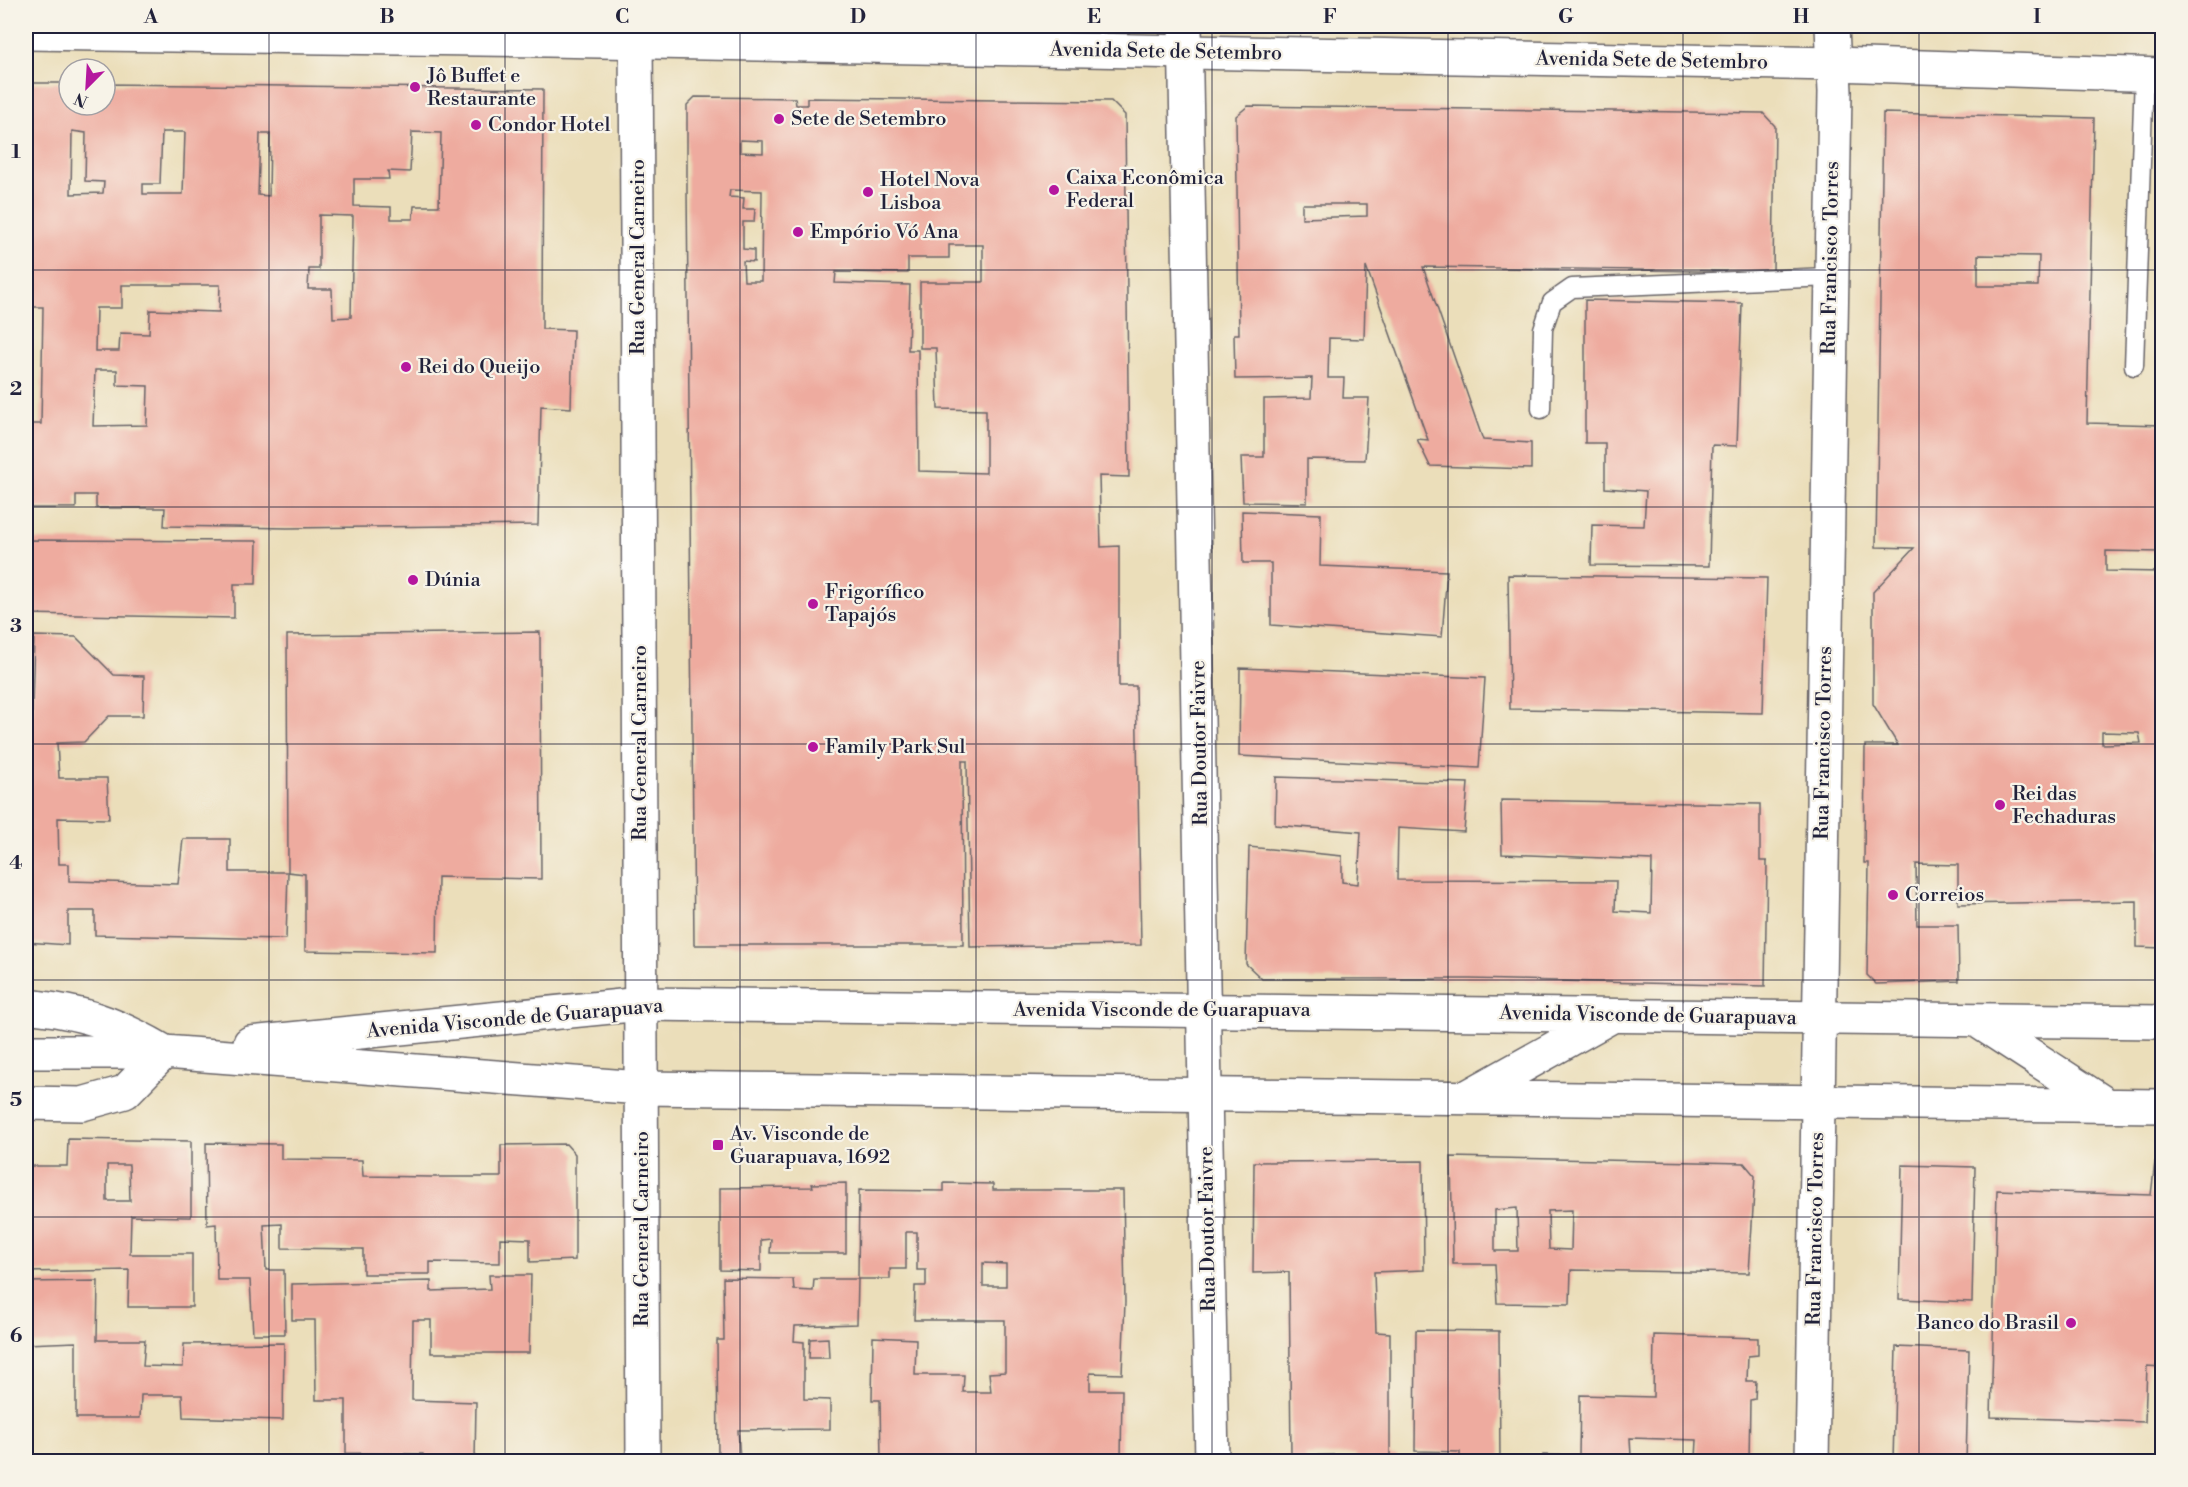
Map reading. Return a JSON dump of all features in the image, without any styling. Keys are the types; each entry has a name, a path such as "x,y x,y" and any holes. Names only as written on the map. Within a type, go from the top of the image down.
{"main road":[{"name":"Rua Francisco Torres","path":"1812,1461 1835,64 1832,26"},
{"name":"Avenida Sete de Setembro","path":"26,33 636,34 1186,39 2153,75"},
{"name":"Rua General Carneiro","path":"636,34 643,1461"},
{"name":"Rua Doutor Faivre","path":"1186,39 1212,1461"},
{"name":"Avenida Visconde de Guarapuava","path":"164,1052 640,1004 2163,1022"},
{"path":"26,1006 71,1011 124,1029 164,1052 125,1092 82,1104 26,1102"},
{"path":"1465,1098 1612,1016"},
{"path":"1976,1020 2107,1105"},
{"name":"Avenida Visconde de Guarapuava","path":"26,1052 164,1052 641,1088 2163,1106"}],"lane":[{"path":"2134,366 2153,75"},
{"path":"1541,409 1543,329 1552,302 1572,288 1831,277"}],"building":[{"path":"26,83 57,83 57,117 117,117 117,84 543,89 542,329 573,330 571,408 541,406 538,525 287,528 164,526 165,508 96,508 96,495 76,495 76,508 26,508 26,424 41,424 43,307 26,307","holes":["72,131 86,133 85,181 104,182 103,193 71,194","162,132 185,132 183,194 143,194 143,184 160,184","412,132 441,133 439,206 414,206 413,219 391,219 391,207 354,206 354,179 389,179 388,171 410,172","260,134 270,134 269,196 258,195","319,215 353,216 351,317 333,318 332,289 308,289 309,269 319,269","122,285 220,285 219,312 150,310 149,334 120,333 119,351 95,351 96,308 122,308","95,370 117,370 117,385 148,386 147,425 93,426"]},
{"path":"695,97 795,98 796,105 807,105 807,98 1111,101 1125,115 1129,477 1099,476 1101,547 1119,546 1119,686 1136,686 1141,945 970,947 967,761 962,761 963,945 694,945 687,105","holes":["740,140 763,141 763,153 740,152","730,190 762,191 761,281 744,281 743,261 754,262 754,250 743,249 743,222 754,222 755,209 743,209 744,198 729,197","949,245 983,245 983,282 920,282 920,348 936,348 938,409 986,410 986,473 919,471 918,350 908,350 910,285 835,283 836,272 908,273 908,258 949,258"]},
{"path":"1248,106 1763,113 1775,126 1773,272 1423,267 1483,440 1531,443 1531,469 1430,466 1417,439 1428,440 1366,266 1364,339 1329,338 1328,378 1344,378 1343,398 1369,398 1365,460 1307,459 1307,503 1243,502 1241,457 1264,457 1264,399 1311,398 1312,378 1235,379 1234,334 1239,334 1236,116","holes":["1302,204 1367,204 1367,216 1302,218"]},
{"path":"1883,113 2094,118 2087,423 2162,425 2162,552 2106,551 2106,571 2162,572 2162,948 2137,947 2137,901 1958,904 1958,865 1916,864 1917,925 1958,925 1959,981 1876,984 1867,975 1869,863 1864,863 1865,745 1898,745 1873,704 1873,592 1914,548 1876,547","holes":["1978,255 2039,256 2038,286 1978,286","2102,732 2139,733 2141,743 2102,744"]},
{"path":"1585,300 1742,303 1737,446 1712,445 1709,566 1591,565 1592,525 1644,526 1646,491 1605,488 1605,443 1585,443"},
{"path":"1242,511 1321,514 1320,566 1447,571 1442,637 1271,625 1271,563 1243,563"},
{"path":"26,540 257,541 256,584 234,584 234,618 26,614"},
{"path":"1508,575 1767,578 1763,713 1510,709"},
{"path":"540,632 541,879 438,877 437,953 305,951 305,874 288,872 287,635"},
{"path":"34,636 76,637 114,675 144,676 143,716 109,716 84,742 57,743 59,778 107,778 109,819 58,818 59,864 69,864 69,881 178,884 183,839 230,839 230,872 288,872 286,939 95,935 95,911 68,911 68,945 26,942 26,742 31,742"},
{"path":"1240,668 1485,678 1479,768 1239,756"},
{"path":"1276,777 1468,783 1464,832 1398,828 1397,880 1616,881 1615,911 1651,913 1652,860 1502,854 1501,800 1760,804 1760,861 1767,861 1765,986 1470,979 1262,979 1246,964 1249,847 1342,856 1342,882 1358,884 1361,832 1275,825"},
{"path":"68,1139 191,1141 191,1217 131,1216 130,1254 192,1254 192,1307 128,1307 129,1270 26,1272 26,1166 67,1166","holes":["107,1165 129,1165 130,1201 107,1201"]},
{"path":"206,1143 281,1144 281,1159 362,1160 363,1176 431,1177 501,1177 501,1145 566,1144 575,1154 575,1260 530,1262 530,1239 500,1238 500,1263 430,1262 430,1274 363,1274 363,1249 282,1248 282,1224 264,1225 266,1270 284,1270 285,1334 253,1334 250,1280 217,1280 216,1224 207,1225"},
{"path":"1451,1157 1744,1163 1755,1176 1749,1273 1571,1270 1570,1304 1497,1303 1495,1264 1453,1264","holes":["1517,1208 1518,1251 1495,1251 1495,1210","1572,1210 1571,1250 1549,1249 1548,1211"]},
{"path":"1423,1161 1424,1270 1374,1272 1376,1332 1390,1333 1390,1456 1397,1456 1397,1461 1355,1461 1356,1454 1305,1456 1306,1461 1258,1461 1258,1457 1291,1456 1289,1272 1253,1273 1254,1162"},
{"name":"Banco do Brasil","path":"2155,1162 2162,1162 2162,1367 2147,1366 2145,1422 1991,1417 1997,1190 2151,1195"},
{"path":"1902,1165 1975,1167 1972,1302 1899,1299"},
{"path":"846,1183 846,1253 770,1253 771,1239 761,1240 761,1271 720,1270 720,1188 813,1187 812,1184"},
{"path":"944,1183 993,1184 993,1190 1123,1190 1125,1302 1122,1374 1090,1373 1090,1390 1122,1390 1121,1461 881,1460 880,1400 872,1400 873,1337 916,1339 915,1375 964,1375 963,1392 991,1392 989,1373 1005,1372 1005,1320 914,1320 915,1286 926,1286 926,1270 917,1270 917,1232 906,1232 906,1269 890,1269 890,1279 858,1279 859,1190 944,1191","holes":["983,1263 1006,1264 1006,1286 983,1286"]},
{"path":"489,1275 531,1275 529,1353 431,1353 431,1320 413,1320 412,1400 476,1402 475,1461 424,1461 423,1454 346,1453 346,1400 316,1400 315,1320 292,1320 292,1284 431,1281 431,1291 490,1289"},
{"path":"723,1278 793,1279 794,1290 813,1291 814,1279 858,1279 857,1324 795,1326 794,1341 804,1342 804,1399 830,1400 830,1429 738,1430 740,1459 718,1459 717,1340 724,1340"},
{"path":"98,1281 97,1340 145,1340 143,1366 183,1367 184,1344 284,1343 283,1420 183,1417 182,1395 141,1395 140,1418 76,1418 76,1342 26,1344 26,1282"},
{"path":"1416,1330 1499,1331 1500,1461 1460,1461 1460,1452 1415,1451"},
{"path":"1654,1335 1758,1338 1758,1355 1748,1356 1747,1381 1756,1381 1755,1399 1750,1400 1749,1461 1543,1461 1543,1455 1579,1456 1580,1395 1653,1397","holes":["1630,1438 1697,1440 1696,1458 1631,1456"]},
{"path":"828,1338 829,1358 809,1358 810,1339"},
{"path":"1896,1347 1969,1350 1966,1461 1893,1461"}],"place":[{"name":"Jô Buffet e Restaurante","path":"415,87"},
{"name":"Sete de Setembro","path":"779,119"},
{"name":"Condor Hotel","path":"476,125"},
{"name":"Caixa Econômica Federal","path":"1054,190"},
{"name":"Hotel Nova Lisboa","path":"868,192"},
{"name":"Empório Vó Ana","path":"798,232"},
{"name":"Rei do Queijo","path":"406,367"},
{"name":"Dúnia","path":"413,580"},
{"name":"Frigorífico Tapajós","path":"813,604"},
{"name":"Family Park Sul","path":"813,747"},
{"name":"Rei das Fechaduras","path":"2000,805"},
{"name":"Correios","path":"1893,895"},
{"name":"Av. Visconde de Guarapuava, 1692","path":"718,1145"},
{"name":"Banco do Brasil","path":"2071,1323"}]}
